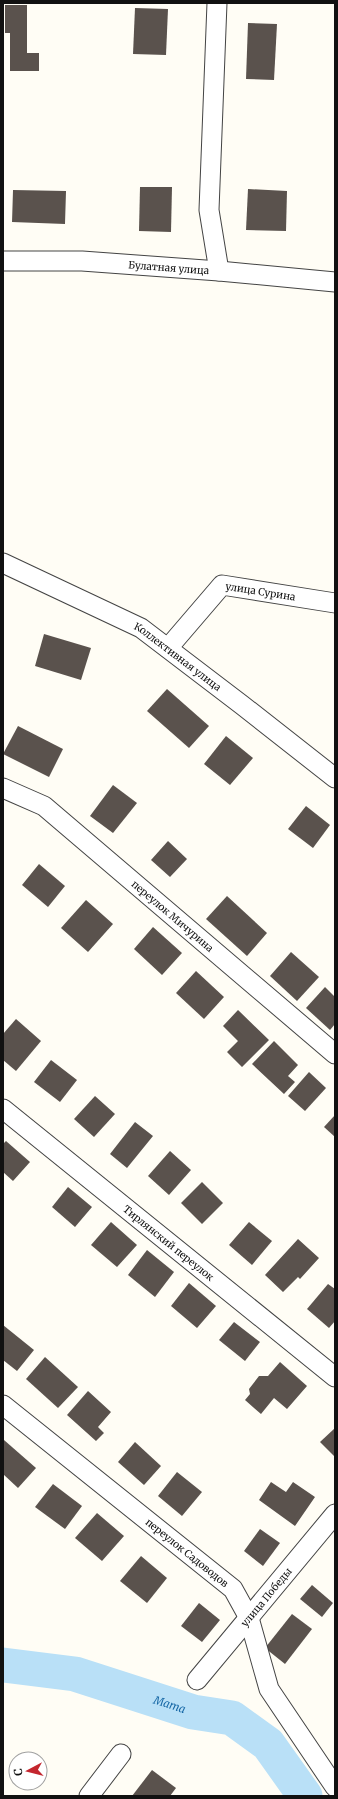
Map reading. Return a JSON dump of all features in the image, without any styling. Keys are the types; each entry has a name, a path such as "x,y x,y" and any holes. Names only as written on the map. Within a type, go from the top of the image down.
{"street":[{"path":"217,3 209,210 219,271"},
{"name":"Булатная улица","path":"3,261 82,261 219,271 335,282"},
{"name":"Коллективная улица","path":"3,563 140,628 168,648 335,778"},
{"name":"улица Сурина","path":"168,648 222,585 335,603"},
{"name":"переулок Мичурина","path":"3,788 44,806 335,1054"},
{"name":"Тирлянский переулок","path":"3,1109 335,1377"},
{"name":"переулок Садоводов","path":"3,1405 233,1589 249,1618 269,1689 335,1787"},
{"name":"улица Победы","path":"198,1680 335,1514"},
{"path":"89,1796 121,1754"}],"building":[{"path":"5,5 27,5 27,53 39,53 39,71 10,71 10,33 5,33"},
{"path":"135,8 168,9 166,55 133,54"},
{"path":"248,23 277,24 274,80 246,79"},
{"path":"140,187 172,187 171,232 139,231"},
{"path":"248,189 287,191 286,231 246,230"},
{"path":"13,190 66,191 65,224 12,222"},
{"path":"44,634 91,648 81,680 35,666"},
{"path":"167,689 209,726 189,748 147,711"},
{"path":"18,726 63,749 49,777 3,754"},
{"path":"226,736 253,758 230,785 204,764"},
{"path":"113,785 137,803 113,833 90,816"},
{"path":"306,806 330,825 313,848 288,829"},
{"path":"168,841 187,859 170,877 151,860"},
{"path":"39,864 65,886 48,907 22,885"},
{"path":"227,896 267,933 247,956 206,919"},
{"path":"86,900 113,924 88,952 61,928"},
{"path":"153,927 182,953 162,975 134,949"},
{"path":"291,952 319,977 297,1001 270,976"},
{"path":"196,971 224,997 204,1019 176,993"},
{"path":"325,987 335,997 335,1024 330,1030 306,1008"},
{"path":"238,1010 269,1040 242,1067 227,1052 238,1041 223,1026"},
{"path":"16,1019 41,1041 16,1071 3,1060 3,1034"},
{"path":"274,1041 298,1065 288,1076 295,1082 284,1094 252,1064"},
{"path":"51,1060 77,1080 60,1102 34,1082"},
{"path":"309,1072 326,1088 305,1111 288,1096"},
{"path":"95,1096 115,1114 94,1137 74,1119"},
{"path":"335,1115 335,1137 324,1127"},
{"path":"135,1122 153,1136 127,1168 110,1154"},
{"path":"6,1141 30,1162 13,1181 3,1172 3,1144"},
{"path":"170,1151 191,1170 169,1195 148,1176"},
{"path":"202,1182 223,1203 202,1224 181,1203"},
{"path":"68,1187 92,1207 75,1227 52,1207"},
{"path":"111,1222 137,1245 117,1267 91,1245"},
{"path":"249,1222 272,1241 252,1265 229,1245"},
{"path":"298,1239 319,1258 300,1279 298,1277 283,1292 265,1275"},
{"path":"147,1250 174,1272 155,1297 128,1275"},
{"path":"189,1283 216,1306 197,1328 171,1306"},
{"path":"328,1284 335,1289 335,1321 329,1328 307,1309"},
{"path":"234,1322 260,1342 245,1361 219,1340"},
{"path":"3,1325 34,1350 17,1371 3,1360"},
{"path":"45,1357 78,1387 58,1408 26,1379"},
{"path":"280,1362 307,1386 287,1409 274,1398 261,1414 245,1400 250,1394 249,1389 259,1376 268,1376"},
{"path":"88,1391 111,1412 98,1427 104,1433 96,1441 67,1415"},
{"path":"335,1428 335,1457 320,1442"},
{"path":"4,1440 36,1468 18,1488 3,1474"},
{"path":"135,1442 161,1466 144,1485 118,1462"},
{"path":"177,1472 202,1492 182,1516 158,1496"},
{"path":"271,1482 286,1492 293,1482 315,1497 295,1526 259,1500"},
{"path":"53,1484 82,1506 65,1529 35,1507"},
{"path":"97,1513 124,1536 102,1561 75,1538"},
{"path":"260,1529 280,1543 263,1566 244,1551"},
{"path":"141,1556 167,1578 147,1603 120,1581"},
{"path":"312,1585 333,1603 322,1617 300,1599"},
{"path":"199,1603 220,1620 202,1642 181,1626"},
{"path":"292,1614 312,1629 285,1664 265,1648"},
{"path":"152,1770 176,1788 170,1796 132,1796"}],"waterway":[{"name":"Мата","path":"3,1665 75,1674 193,1712 232,1718 268,1744 305,1796"}]}
